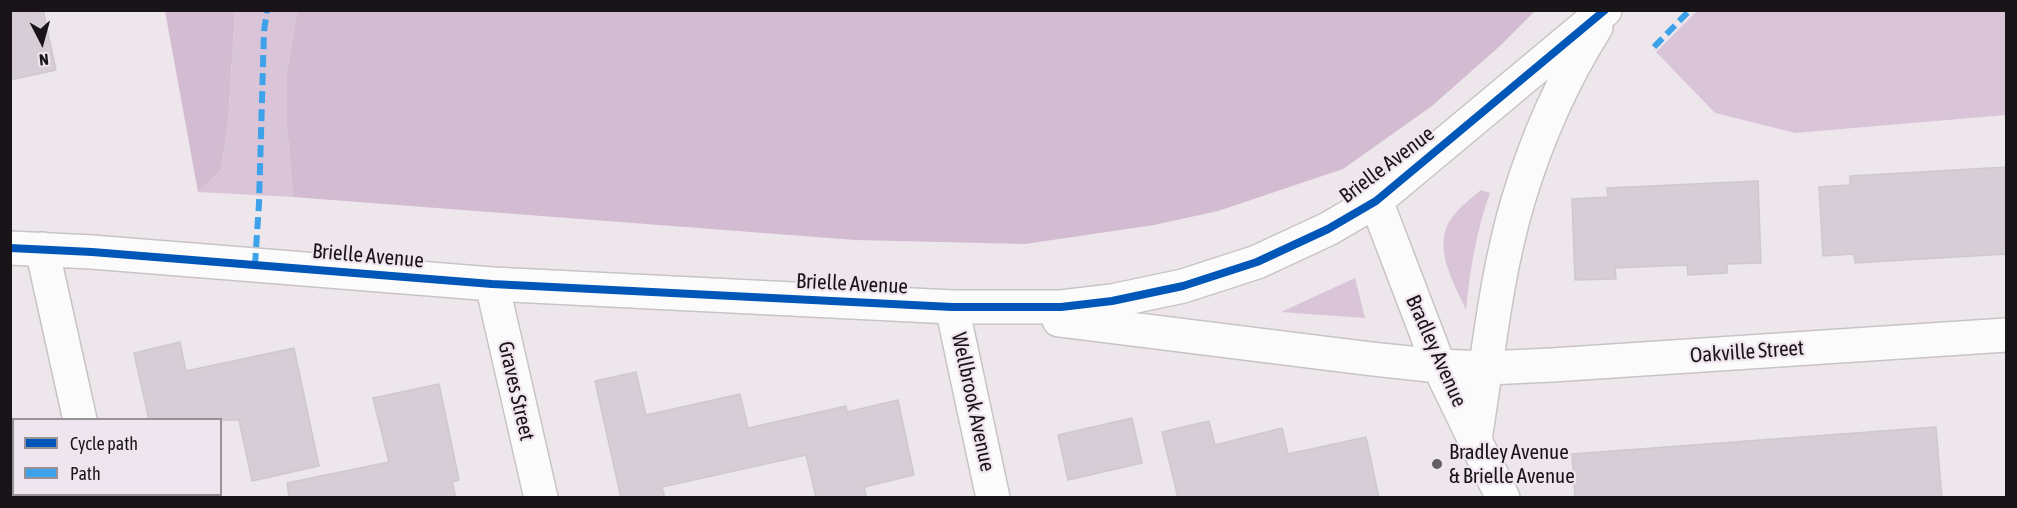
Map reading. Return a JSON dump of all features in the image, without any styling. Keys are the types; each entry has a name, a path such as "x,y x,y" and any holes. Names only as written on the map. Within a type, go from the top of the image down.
{"street":[{"name":"Brielle Avenue","path":"26,248 492,284 952,307 1061,308 1112,302 1183,286 1257,262 1328,229 1376,201 1606,10"},
{"name":"Brielle Avenue","path":"1475,439 1498,287 1518,202 1549,114 1606,10"},
{"name":"Bradley Avenue","path":"1376,201 1439,366 1503,498"},
{"path":"26,248 79,418"},
{"name":"Graves Street","path":"492,284 541,498"},
{"name":"Brielle Avenue","path":"952,307 1372,359 1487,368"},
{"name":"Wellbrook Avenue","path":"952,307 993,498"},
{"name":"Oakville Street","path":"1487,368 2007,334"}],"shaded area":[{"path":"297,10 1535,11 1501,45 1432,106 1343,169 1218,211 1154,225 1025,244 855,240 293,197 287,127 287,71"},
{"path":"1698,10 2006,11 2006,115 1795,133 1715,113 1656,52"},
{"path":"165,11 235,11 228,123 221,170 198,192"},
{"path":"235,11 297,11 287,71 287,127 293,197 198,192 221,170 228,123"},
{"path":"1481,190 1490,193 1474,251 1466,310 1446,263 1444,239 1446,227 1453,216"},
{"path":"1355,278 1365,318 1281,312"}],"building":[{"path":"10,10 43,10 56,70 10,80"},
{"path":"2007,167 2007,254 1855,263 1854,254 1823,256 1819,187 1850,185 1850,176"},
{"path":"1758,181 1761,263 1727,264 1727,273 1688,275 1687,265 1615,268 1616,279 1575,280 1572,199 1608,197 1607,188"},
{"path":"180,342 186,371 294,348 319,466 252,481 239,420 149,418 134,353"},
{"path":"636,372 646,415 740,394 748,428 846,406 847,412 898,400 914,475 864,487 867,498 816,498 806,455 662,487 665,498 621,498 595,381"},
{"path":"439,384 459,480 452,482 456,498 289,498 287,483 389,462 373,398"},
{"path":"1132,418 1142,463 1068,480 1058,435"},
{"path":"1209,421 1215,445 1282,428 1288,454 1366,437 1379,498 1178,498 1162,432"},
{"path":"1936,427 1942,498 1575,498 1572,454"}],"marked path":[{"path":"255,265 264,31 267,10"},
{"path":"1654,47 1690,10"}],"cycle path":[{"path":"10,248 92,252 492,284 952,307 1061,307 1112,301 1183,286 1257,262 1328,229 1376,201 1605,10"}],"place":[{"name":"Bradley Avenue & Brielle Avenue","path":"1437,464"}]}
